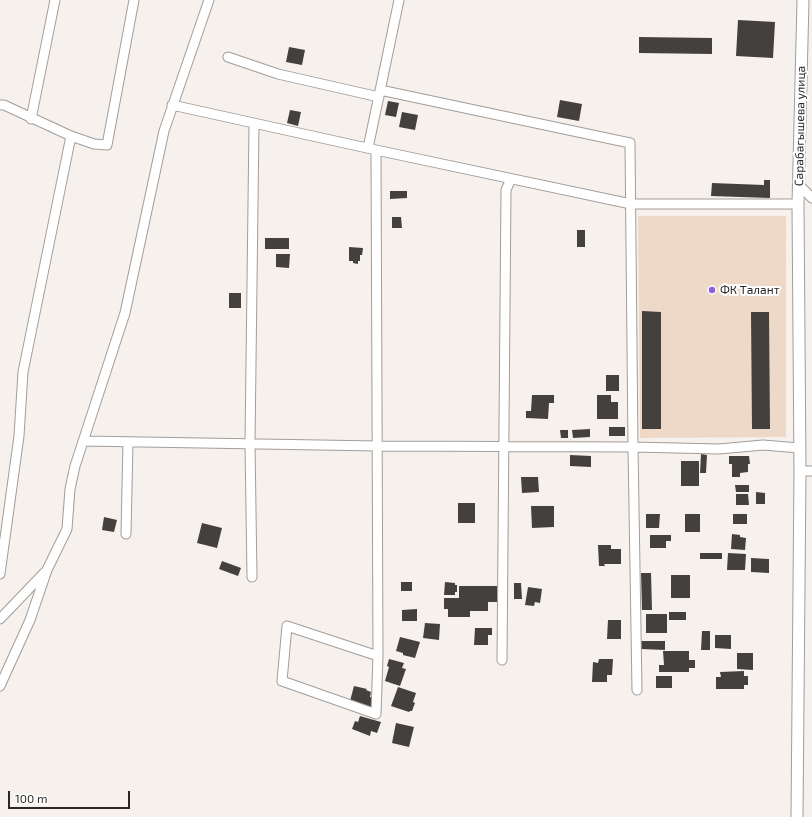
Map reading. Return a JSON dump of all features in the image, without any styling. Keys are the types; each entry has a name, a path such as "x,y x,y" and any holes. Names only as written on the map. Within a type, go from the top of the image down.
{"main road":[{"name":"Сарабагышева улица","path":"797,817 800,471 798,185 803,0"}],"street":[{"path":"30,119 55,0"},
{"path":"0,105 4,105 30,119 71,136 94,144 107,145 134,0"},
{"path":"0,686 30,620 47,570 67,529 70,489 125,313 164,131 209,0"},
{"path":"378,656 287,626 282,681 376,714 378,656 378,446 372,149 379,93 398,0"},
{"path":"228,57 278,74 630,143 637,690"},
{"path":"172,105 254,124 631,204 798,204"},
{"path":"252,577 250,443 254,124"},
{"path":"0,574 19,436 23,372 71,136"},
{"path":"502,660 506,190 511,179"},
{"path":"798,185 812,198"},
{"path":"84,441 378,446 633,446 719,449 763,445 799,448"},
{"path":"126,534 128,442"},
{"path":"800,471 812,471"},
{"path":"0,619 47,570"}],"shaded area":[{"name":"ФК Талант","path":"638,216 786,216 786,437 640,438"}],"building":[{"path":"738,20 775,22 773,58 736,56"},
{"path":"639,37 712,38 712,54 639,53"},
{"path":"289,47 305,50 302,65 286,62"},
{"path":"560,100 582,104 579,121 557,117"},
{"path":"388,101 399,103 396,117 385,115"},
{"path":"290,110 301,112 298,126 287,123"},
{"path":"402,112 418,115 415,130 399,127"},
{"path":"764,180 770,180 770,198 711,196 712,183 764,185"},
{"path":"390,191 407,191 407,198 390,199"},
{"path":"392,217 401,217 402,228 392,228"},
{"path":"577,230 585,230 585,247 577,247"},
{"path":"265,238 289,238 289,249 265,249"},
{"path":"349,247 363,248 358,264 353,263 353,261 349,261"},
{"path":"276,254 290,254 289,268 276,267"},
{"path":"229,293 241,293 241,308 229,308"},
{"path":"642,311 661,312 661,429 642,429"},
{"path":"751,312 769,312 770,429 752,429"},
{"path":"606,375 619,375 619,391 606,391"},
{"path":"532,395 554,395 554,403 549,403 548,419 526,418 526,411 531,411"},
{"path":"597,395 611,395 611,402 618,402 618,419 597,419"},
{"path":"609,427 625,427 625,436 609,436"},
{"path":"590,429 590,437 573,438 572,430"},
{"path":"560,430 568,430 568,438 561,438"},
{"path":"701,454 707,455 706,473 700,473"},
{"path":"570,455 591,456 591,467 570,466"},
{"path":"729,456 749,456 750,464 748,464 748,472 740,473 740,477 732,477 732,464 729,464"},
{"path":"681,461 699,461 699,486 681,486"},
{"path":"521,477 538,477 539,492 522,493"},
{"path":"735,485 749,485 749,492 736,492"},
{"path":"756,492 765,493 765,504 756,504"},
{"path":"736,494 748,494 749,505 736,505"},
{"path":"458,503 475,503 475,523 458,523"},
{"path":"531,506 554,506 554,527 532,528"},
{"path":"646,514 660,514 659,528 646,528"},
{"path":"685,514 700,514 700,532 685,532"},
{"path":"733,514 747,514 747,524 733,524"},
{"path":"104,517 117,520 114,532 102,530"},
{"path":"202,523 222,528 217,548 197,543"},
{"path":"732,534 740,535 740,537 746,538 745,550 731,549"},
{"path":"650,535 671,535 671,541 666,541 666,548 650,548"},
{"path":"598,545 611,545 611,549 621,549 621,564 604,564 605,566 599,566"},
{"path":"700,553 722,553 722,559 700,559"},
{"path":"728,553 746,554 745,570 727,570"},
{"path":"751,558 769,559 769,573 751,572"},
{"path":"222,561 241,568 238,576 219,569"},
{"path":"641,573 651,573 652,610 642,610"},
{"path":"671,575 690,575 690,598 671,598"},
{"path":"401,582 412,582 412,591 401,591"},
{"path":"445,582 455,583 455,585 457,585 457,592 455,592 455,595 444,595"},
{"path":"514,583 521,583 522,599 514,599"},
{"path":"459,586 497,586 497,602 488,602 488,611 470,611 470,617 448,617 448,609 444,609 444,598 459,598"},
{"path":"528,587 542,589 540,603 535,602 534,606 525,605"},
{"path":"417,609 417,621 402,621 402,610"},
{"path":"669,612 686,612 686,620 669,620"},
{"path":"646,614 667,614 667,633 646,633"},
{"path":"608,620 621,620 621,639 607,639"},
{"path":"425,623 440,624 439,640 423,638"},
{"path":"475,628 492,628 492,635 488,635 488,645 474,645"},
{"path":"702,631 710,631 710,650 701,650"},
{"path":"715,635 731,635 731,649 715,648"},
{"path":"400,637 420,642 415,658 403,655 403,653 396,651"},
{"path":"641,641 665,641 665,650 641,649"},
{"path":"663,651 689,651 689,660 695,660 695,668 689,668 689,672 659,672 659,665 664,665"},
{"path":"737,653 753,653 753,670 737,669"},
{"path":"389,659 404,663 402,668 406,669 400,686 385,681 389,667 387,666"},
{"path":"599,659 613,659 612,675 607,675 607,682 592,682 593,662 598,663"},
{"path":"744,671 744,676 748,676 748,685 744,685 744,689 716,689 716,677 721,677 720,672"},
{"path":"656,676 672,676 672,688 656,688"},
{"path":"354,686 367,689 366,690 371,692 370,697 374,698 371,708 350,701"},
{"path":"398,687 416,693 412,711 409,712 391,706"},
{"path":"360,716 381,722 377,733 371,731 370,736 352,729 355,721 358,722"},
{"path":"396,723 414,727 409,747 392,743"}],"place":[{"name":"ФК Талант","path":"712,290"}]}
